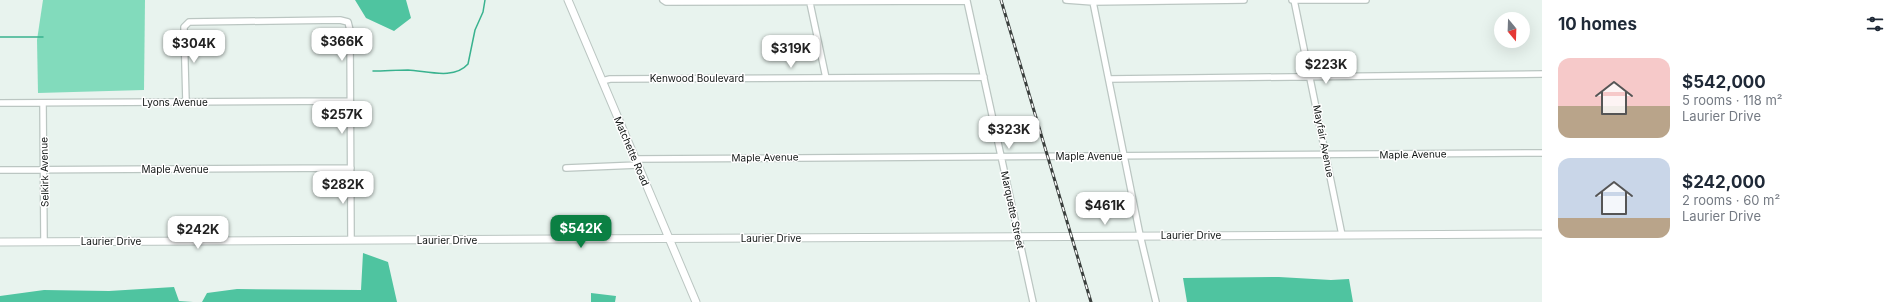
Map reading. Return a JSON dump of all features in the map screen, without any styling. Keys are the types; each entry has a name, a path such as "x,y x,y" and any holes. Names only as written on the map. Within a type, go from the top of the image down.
{"street":[{"name":"Matchette Road","path":"568,0 696,302"},
{"path":"663,0 666,2 810,3 967,1"},
{"path":"1067,0 1093,2 1244,0"},
{"path":"1291,0 1366,0"},
{"name":"Mayfair Avenue","path":"1294,0 1327,155 1342,235"},
{"name":"Marquette Street","path":"967,1 1033,302"},
{"path":"1093,2 1140,235 1156,302"},
{"path":"810,3 826,78"},
{"path":"186,102 184,27 189,22 340,20 348,22 350,30 351,240"},
{"path":"1109,79 1542,74"},
{"name":"Kenwood Boulevard","path":"602,81 610,79 984,77"},
{"name":"Lyons Avenue","path":"0,103 350,101"},
{"name":"Selkirk Avenue","path":"43,102 44,241"},
{"name":"Maple Avenue","path":"566,168 636,162 1001,156 1542,153"},
{"name":"Maple Avenue","path":"0,170 351,168"},
{"name":"Laurier Drive","path":"0,242 1542,234"}],"green space":[{"path":"43,0 145,0 144,90 38,93 37,40"},
{"path":"355,0 406,0 411,18 394,31 366,18"},
{"path":"363,253 388,262 397,302 202,302 207,293 237,289 361,290"},
{"path":"1279,277 1331,280 1349,279 1353,302 1187,302 1183,278"},
{"path":"174,287 179,301 193,302 0,302 0,296 44,290 109,291"},
{"path":"591,293 616,296 615,302 591,302"}],"waterway":[{"path":"373,71 408,70 448,73 462,69 468,64 475,30 483,12 485,0"},
{"path":"0,37 43,37"}],"railway":[{"path":"1001,0 1091,302"}]}
